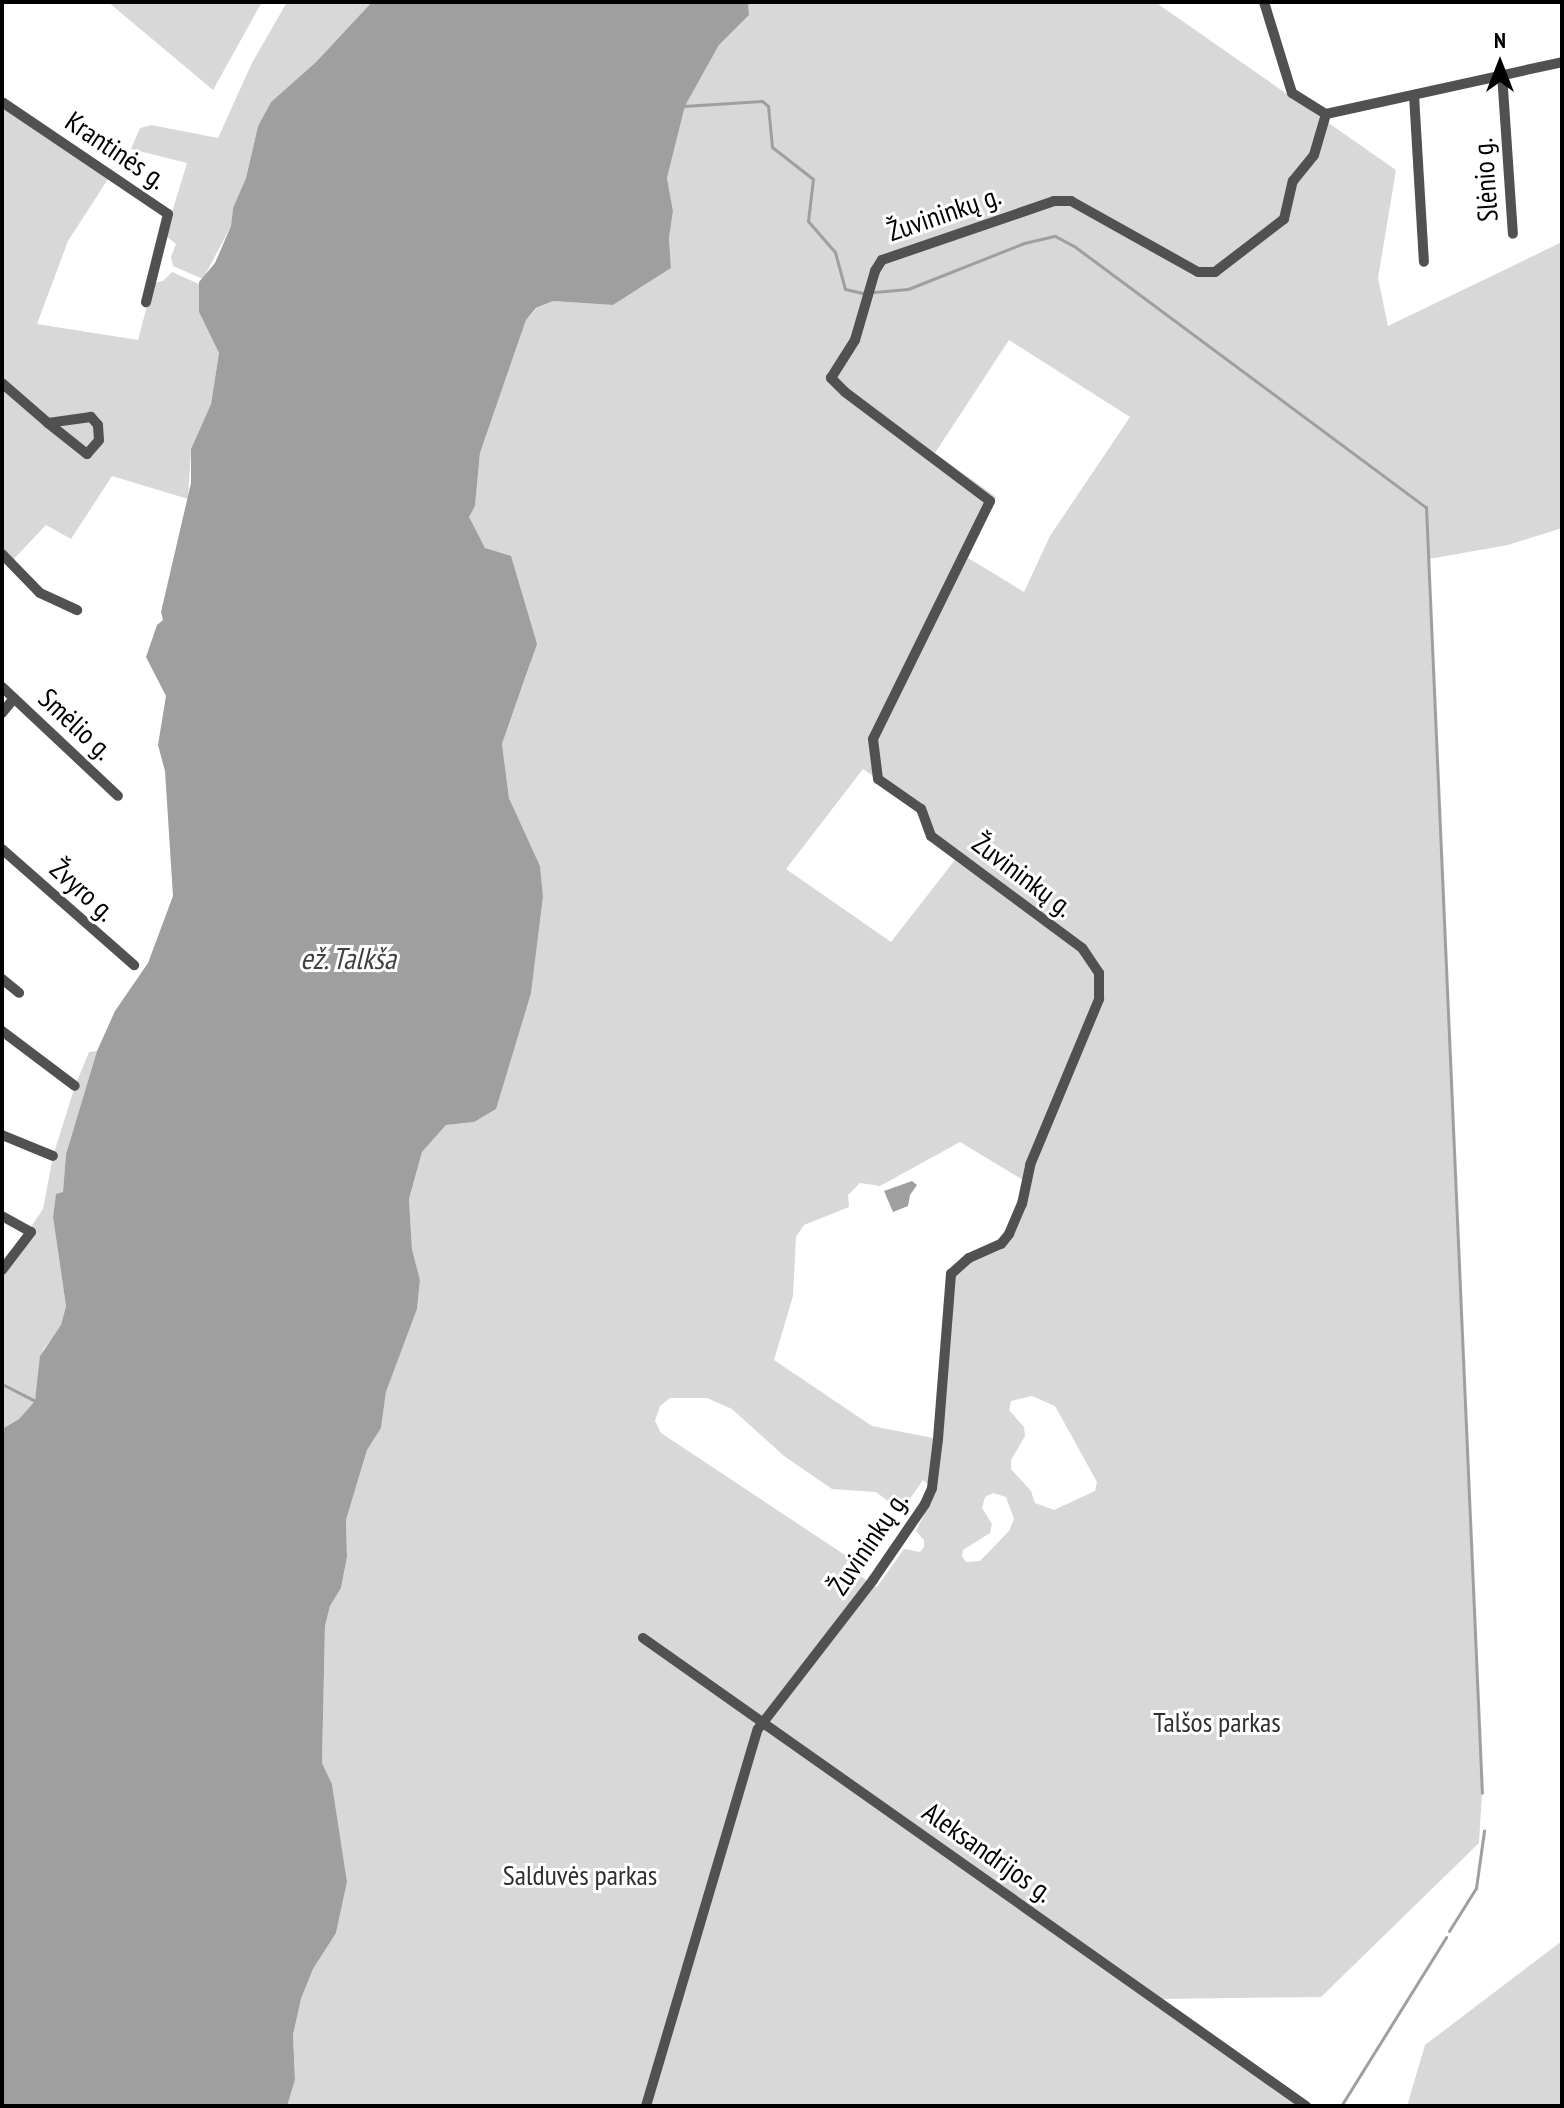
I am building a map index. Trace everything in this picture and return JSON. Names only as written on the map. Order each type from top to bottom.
[{"type":"street","points":[[1264,2],[1292,93],[1326,114],[1562,62]]},
{"type":"street","name":"Slėnio g.","points":[[1502,74],[1513,234]]},
{"type":"street","points":[[1414,95],[1424,262]]},
{"type":"street","name":"Krantinės g.","points":[[2,102],[168,214],[146,302]]},
{"type":"street","name":"Žuvininkų g.","points":[[646,2106],[762,1722],[843,1622],[925,1504],[932,1488],[938,1439],[951,1274],[969,1258],[1001,1244],[1009,1234],[1022,1204],[1030,1165],[1099,999],[1099,973],[1082,948],[931,836],[921,809],[878,779],[873,739],[990,501],[831,378],[855,340],[875,271],[882,260],[1054,201],[1071,201],[1198,272],[1215,272],[1284,219],[1293,181],[1314,155],[1326,114]]},
{"type":"street","points":[[2,383],[48,423],[87,454],[99,440],[98,425],[91,417],[48,423]]},
{"type":"street","points":[[2,554],[40,593],[77,610]]},
{"type":"street","name":"Smėlio g.","points":[[2,687],[118,796]]},
{"type":"street","points":[[2,713],[14,698]]},
{"type":"street","name":"Žvyro g.","points":[[2,849],[134,965]]},
{"type":"street","points":[[2,979],[19,993]]},
{"type":"street","points":[[3,1034],[53,1074],[75,1086]]},
{"type":"street","points":[[2,1135],[53,1156]]},
{"type":"street","points":[[2,1216],[31,1232],[2,1270]]},
{"type":"street","name":"Aleksandrijos g.","points":[[643,1638],[707,1687],[762,1722],[1306,2106]]},
{"type":"green space","points":[[108,2],[262,2],[213,90]]},
{"type":"green space","points":[[287,2],[372,2],[316,62],[271,102],[258,126],[246,178],[233,208],[231,226],[203,279],[173,266],[171,257],[176,244],[165,235],[187,163],[131,149],[140,128],[151,125],[218,138],[252,63]]},
{"type":"green space","name":"Talšos parkas","points":[[748,2],[1155,2],[1396,170],[1378,278],[1388,326],[1562,242],[1562,528],[1508,545],[1429,559],[1482,1793],[1479,1843],[1321,1997],[1156,1999],[1306,2106],[287,2106],[295,2080],[293,2035],[301,1999],[313,1969],[336,1933],[347,1882],[332,1784],[322,1763],[325,1626],[330,1606],[341,1588],[347,1557],[346,1520],[367,1450],[381,1428],[386,1392],[417,1309],[420,1280],[412,1249],[409,1199],[422,1152],[446,1125],[474,1122],[515,1039],[531,992],[543,897],[540,866],[509,798],[502,744],[531,662],[485,548],[468,517],[475,506],[480,453],[526,320],[537,308],[553,301],[613,305],[671,268],[669,238],[673,211],[667,178],[685,106],[719,45],[749,15]],"holes":[[[1009,340],[1130,417],[1050,536],[1024,592],[968,558],[996,497],[935,453]],[[863,769],[921,809],[931,836],[958,856],[891,942],[786,869]],[[960,1142],[1028,1183],[1001,1244],[951,1274],[938,1439],[872,1426],[774,1360],[793,1296],[796,1237],[804,1225],[849,1207],[848,1195],[860,1183],[880,1186]],[[1032,1396],[1055,1406],[1097,1482],[1095,1491],[1054,1510],[1035,1503],[1031,1491],[1011,1469],[1011,1460],[1025,1436],[1024,1427],[1009,1410],[1011,1401]],[[670,1398],[707,1398],[732,1409],[784,1456],[832,1489],[876,1492],[893,1505],[905,1506],[923,1480],[936,1490],[916,1531],[924,1540],[924,1547],[920,1552],[904,1549],[877,1587],[862,1577],[845,1555],[661,1433],[655,1421],[660,1406]],[[993,1493],[1006,1497],[1014,1519],[1009,1531],[980,1561],[966,1562],[962,1556],[963,1550],[990,1533],[992,1524],[982,1508],[985,1497]]]},
{"type":"green space","points":[[2,107],[108,179],[68,241],[37,324],[138,340],[153,283],[163,281],[172,272],[199,284],[199,312],[219,353],[211,404],[191,449],[188,499],[112,476],[71,539],[46,525],[11,562],[2,554]]},
{"type":"green space","points":[[97,1051],[66,1154],[63,1193],[56,1195],[53,1217],[66,1306],[61,1326],[43,1350],[35,1401],[19,1419],[2,1429],[2,1270],[43,1209],[53,1156],[75,1086],[89,1052]]},
{"type":"green space","points":[[1562,1941],[1562,2106],[1407,2106],[1425,2045]]},
{"type":"water","name":"ež. Talkša","points":[[372,2],[748,2],[749,15],[719,45],[685,106],[667,178],[673,211],[669,238],[671,268],[613,305],[553,301],[536,308],[526,320],[480,453],[475,506],[469,517],[485,548],[511,556],[537,644],[502,744],[509,798],[540,866],[543,897],[531,993],[496,1109],[474,1122],[446,1125],[422,1152],[409,1199],[412,1249],[420,1280],[417,1309],[386,1392],[381,1428],[367,1450],[346,1520],[347,1557],[341,1588],[330,1606],[325,1626],[322,1763],[332,1784],[347,1882],[336,1933],[313,1969],[301,1999],[293,2035],[295,2080],[287,2106],[2,2106],[2,1429],[19,1419],[35,1401],[40,1356],[61,1325],[66,1306],[53,1217],[56,1194],[63,1192],[66,1154],[97,1051],[115,1011],[148,963],[173,896],[165,771],[158,745],[166,696],[146,657],[157,625],[163,620],[161,612],[191,483],[191,449],[211,404],[219,353],[199,312],[199,282],[215,263],[231,226],[233,208],[246,178],[258,126],[271,102],[316,62]]},
{"type":"water","points":[[912,1181],[917,1185],[910,1195],[908,1206],[893,1212],[884,1191]]},
{"type":"waterway","points":[[683,106],[762,101],[768,106],[772,147],[813,179],[808,221],[835,252],[845,289],[863,293]]},
{"type":"waterway","points":[[874,292],[908,289],[1024,243],[1055,236],[1074,246],[1426,507],[1482,1793]]},
{"type":"waterway","points":[[2,1384],[35,1401]]},
{"type":"waterway","points":[[1449,1931],[1476,1888],[1484,1831]]},
{"type":"waterway","points":[[1341,2106],[1446,1937]]},
{"type":"park label","name":"Salduvės parkas","points":[[580,1875]]}]
